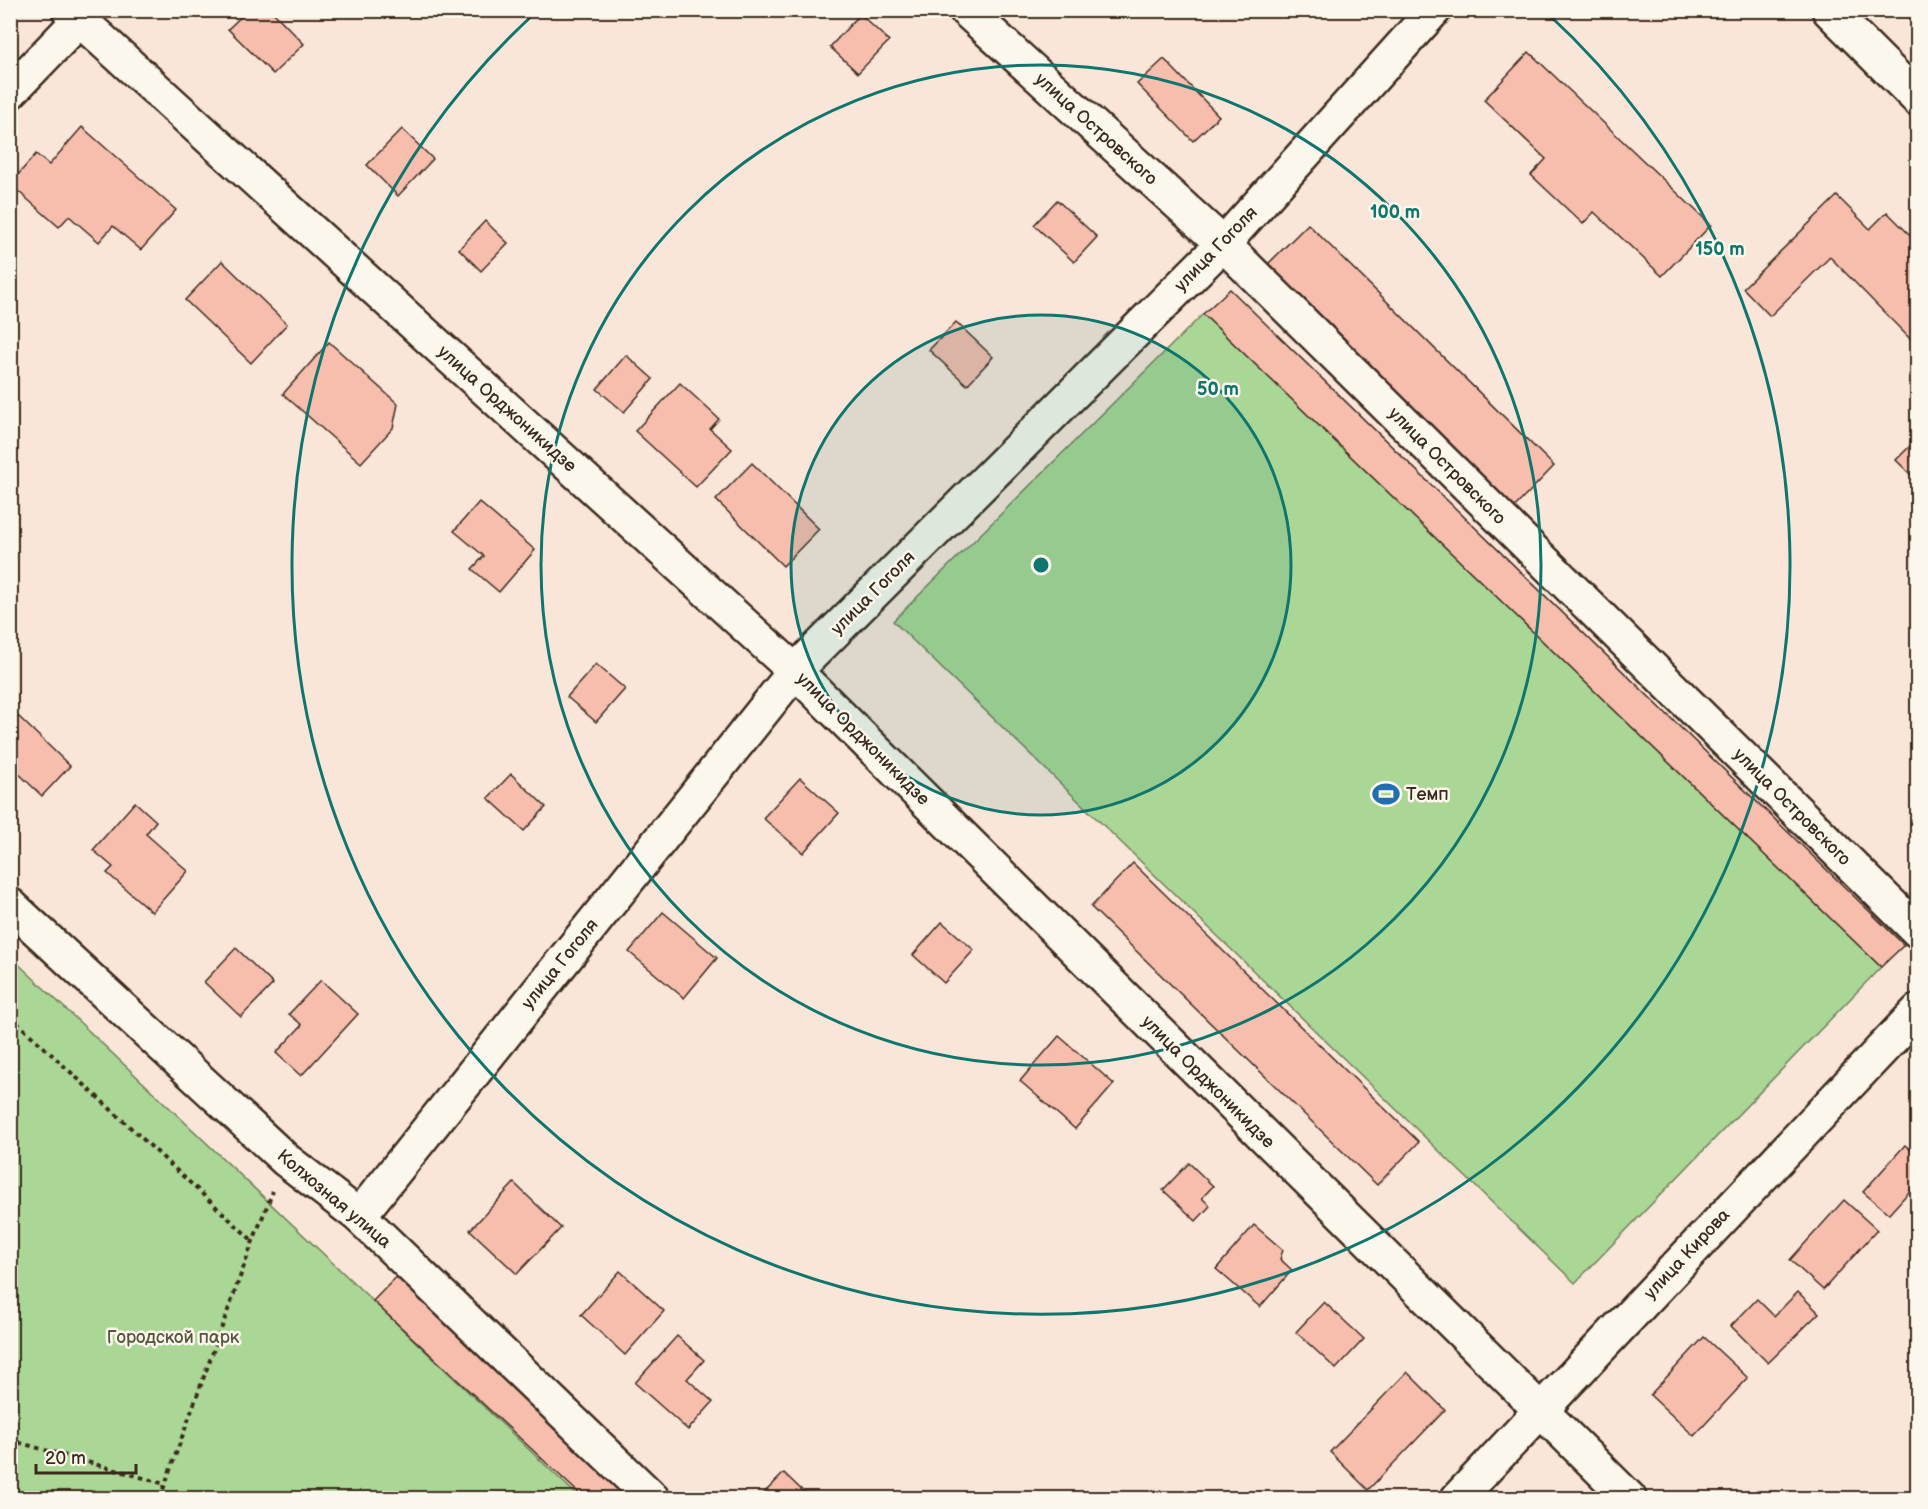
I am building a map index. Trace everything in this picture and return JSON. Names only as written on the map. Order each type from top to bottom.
[{"type":"street","name":"улица Островского","points":[[966,10],[1223,244],[1917,931]]},
{"type":"street","name":"улица Гоголя","points":[[359,1216],[795,671],[1223,244],[1434,10]]},
{"type":"street","points":[[1829,10],[1917,99]]},
{"type":"street","points":[[10,92],[79,14]]},
{"type":"street","name":"улица Орджоникидзе","points":[[79,14],[795,671],[1629,1498]]},
{"type":"street","name":"Колхозная улица","points":[[10,905],[286,1160],[359,1216],[652,1498]]},
{"type":"street","name":"улица Кирова","points":[[1458,1498],[1917,1011]]},
{"type":"path","points":[[10,1016],[253,1241]]},
{"type":"path","points":[[160,1498],[253,1241],[286,1160]]},
{"type":"path","points":[[10,1440],[165,1484]]},
{"type":"green space","name":"Темп","points":[[1203,314],[1881,967],[1575,1283],[893,621]]},
{"type":"green space","name":"Городской парк","points":[[11,957],[580,1498],[11,1498]]},
{"type":"building","points":[[248,10],[271,10],[304,44],[273,74],[228,29]]},
{"type":"building","points":[[860,14],[889,41],[858,73],[830,47]]},
{"type":"building","points":[[1529,52],[1711,225],[1662,276],[1594,212],[1583,224],[1531,175],[1546,159],[1484,100]]},
{"type":"building","points":[[1164,59],[1219,116],[1193,141],[1137,84]]},
{"type":"building","points":[[82,127],[176,210],[141,250],[113,226],[99,242],[69,216],[59,227],[10,184],[36,154],[49,165]]},
{"type":"building","points":[[402,129],[433,159],[398,196],[367,165]]},
{"type":"building","points":[[1837,196],[1870,229],[1887,212],[1918,243],[1918,347],[1830,257],[1770,316],[1743,288]]},
{"type":"building","points":[[1057,200],[1097,237],[1074,262],[1034,225]]},
{"type":"building","points":[[485,221],[508,243],[481,271],[459,249]]},
{"type":"building","points":[[1308,224],[1554,466],[1512,510],[1265,267]]},
{"type":"building","points":[[222,261],[287,324],[251,363],[185,300]]},
{"type":"building","points":[[1230,289],[1904,945],[1881,967],[1203,314]]},
{"type":"building","points":[[956,322],[993,357],[967,385],[929,350]]},
{"type":"building","points":[[329,342],[398,404],[393,428],[361,463],[283,394]]},
{"type":"building","points":[[626,355],[653,379],[624,412],[597,389]]},
{"type":"building","points":[[680,383],[719,419],[710,429],[732,449],[696,487],[635,431]]},
{"type":"building","points":[[1918,438],[1918,482],[1896,460]]},
{"type":"building","points":[[752,463],[819,529],[783,566],[716,500]]},
{"type":"building","points":[[479,502],[535,550],[499,592],[472,569],[484,556],[454,531]]},
{"type":"building","points":[[596,664],[625,689],[596,722],[567,697]]},
{"type":"building","points":[[18,716],[70,766],[42,796],[10,765],[10,724]]},
{"type":"building","points":[[511,774],[546,807],[524,831],[488,798]]},
{"type":"building","points":[[800,778],[839,813],[803,853],[763,818]]},
{"type":"building","points":[[135,802],[156,821],[146,834],[188,871],[152,912],[107,873],[113,867],[93,850]]},
{"type":"building","points":[[1133,863],[1419,1142],[1377,1185],[1091,907]]},
{"type":"building","points":[[663,912],[717,958],[684,998],[629,952]]},
{"type":"building","points":[[942,922],[974,950],[944,983],[913,955]]},
{"type":"building","points":[[236,948],[273,984],[241,1017],[204,982]]},
{"type":"building","points":[[321,980],[358,1014],[301,1076],[276,1053],[302,1025],[289,1014]]},
{"type":"building","points":[[1059,1036],[1114,1084],[1075,1129],[1020,1081]]},
{"type":"building","points":[[1905,1145],[1918,1156],[1918,1182],[1889,1214],[1863,1192]]},
{"type":"building","points":[[1189,1163],[1213,1186],[1202,1198],[1210,1206],[1196,1221],[1163,1190]]},
{"type":"building","points":[[514,1183],[561,1228],[517,1274],[470,1230]]},
{"type":"building","points":[[1844,1200],[1877,1230],[1823,1290],[1790,1260]]},
{"type":"building","points":[[1254,1225],[1283,1250],[1280,1259],[1292,1270],[1260,1307],[1216,1269]]},
{"type":"building","points":[[620,1271],[664,1311],[625,1355],[581,1315]]},
{"type":"building","points":[[399,1274],[638,1498],[584,1498],[373,1301]]},
{"type":"building","points":[[1798,1292],[1819,1313],[1768,1363],[1731,1326],[1757,1299],[1774,1316]]},
{"type":"building","points":[[1324,1302],[1364,1339],[1336,1369],[1296,1332]]},
{"type":"building","points":[[677,1336],[704,1360],[687,1379],[713,1402],[688,1430],[635,1383]]},
{"type":"building","points":[[1704,1337],[1748,1378],[1694,1436],[1650,1395]]},
{"type":"building","points":[[1407,1372],[1445,1410],[1368,1490],[1330,1452]]},
{"type":"building","points":[[784,1473],[810,1498],[759,1498]]},
{"type":"place","name":"Темп","points":[[1386,794]]}]
